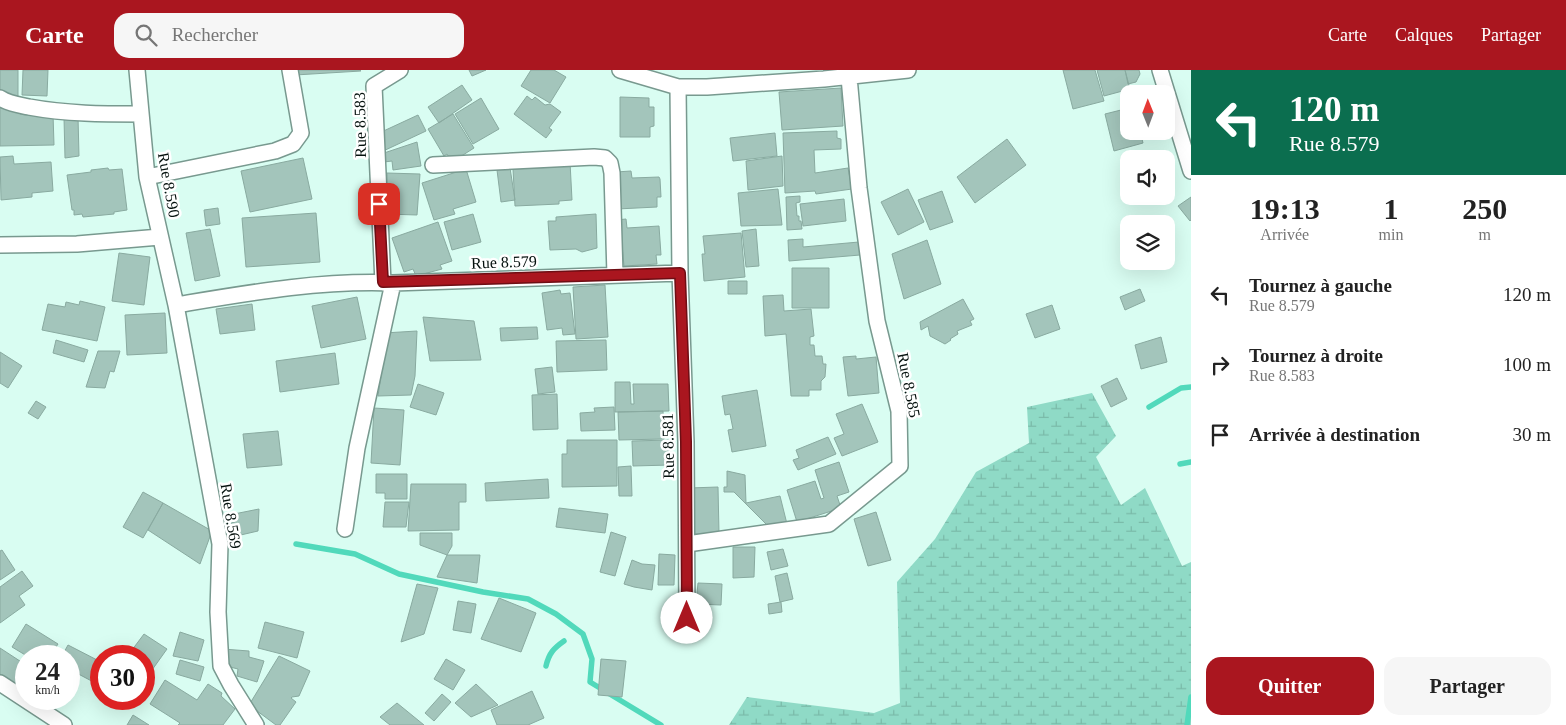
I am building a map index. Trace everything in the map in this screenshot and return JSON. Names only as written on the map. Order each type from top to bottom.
[{"type":"street","name":"Rue 8.590","points":[[137,70],[147,177],[176,305]]},
{"type":"street","points":[[147,177],[276,151],[293,144],[300,133],[290,70]]},
{"type":"street","name":"Rue 8.583","points":[[388,283],[374,86],[400,70]]},
{"type":"street","points":[[620,70],[678,87],[719,87],[849,77],[908,70]]},
{"type":"street","points":[[1160,70],[1191,171]]},
{"type":"street","name":"Rue 8.585","points":[[687,544],[829,524],[900,466],[899,411],[876,312],[860,188],[849,77]]},
{"type":"street","points":[[678,87],[680,273]]},
{"type":"street","points":[[0,98],[10,103],[54,112],[141,114]]},
{"type":"street","points":[[434,165],[605,158],[610,162],[612,173],[615,275]]},
{"type":"street","points":[[0,245],[77,244],[160,237]]},
{"type":"street","name":"Rue 8.579","points":[[176,305],[272,289],[323,284],[680,273]]},
{"type":"street","name":"Rue 8.581","points":[[680,273],[686,442],[687,618]]},
{"type":"street","points":[[345,529],[357,448],[388,283]]},
{"type":"street","name":"Rue 8.569","points":[[176,305],[220,544],[218,612],[222,666],[231,685],[256,725]]},
{"type":"street","points":[[0,684],[64,725]]},
{"type":"green space","points":[[1092,393],[1116,436],[1096,457],[1121,505],[1145,488],[1182,566],[1191,562],[1191,725],[729,725],[747,697],[874,713],[900,703],[897,582],[935,539],[976,472],[1029,443],[1027,407]]},
{"type":"building","points":[[0,70],[18,70],[18,96],[0,94]]},
{"type":"building","points":[[23,70],[48,70],[47,96],[22,95]]},
{"type":"building","points":[[295,70],[360,70],[361,71],[295,75]]},
{"type":"building","points":[[469,70],[486,70],[472,76]]},
{"type":"building","points":[[531,70],[554,70],[566,77],[550,103],[521,86]]},
{"type":"building","points":[[1063,70],[1095,70],[1104,101],[1073,109]]},
{"type":"building","points":[[1097,70],[1125,70],[1129,85],[1120,85],[1120,92],[1104,96]]},
{"type":"building","points":[[1125,70],[1139,70],[1140,74],[1136,82],[1128,84]]},
{"type":"building","points":[[462,85],[472,100],[439,123],[428,107]]},
{"type":"building","points":[[841,88],[843,126],[782,130],[779,92]]},
{"type":"building","points":[[527,96],[532,100],[535,97],[545,105],[550,104],[561,112],[549,128],[552,130],[546,138],[514,114]]},
{"type":"building","points":[[620,97],[649,98],[649,107],[654,107],[654,126],[650,127],[650,137],[620,137]]},
{"type":"building","points":[[481,98],[499,129],[473,144],[455,114]]},
{"type":"building","points":[[0,106],[19,110],[20,114],[53,114],[54,145],[0,146]]},
{"type":"building","points":[[1120,110],[1120,140],[1142,140],[1143,143],[1114,151],[1105,114]]},
{"type":"building","points":[[453,114],[474,148],[452,162],[447,154],[444,156],[428,129]]},
{"type":"building","points":[[418,115],[426,131],[379,153],[377,134]]},
{"type":"building","points":[[78,117],[79,156],[65,158],[64,118]]},
{"type":"building","points":[[837,131],[837,138],[841,139],[841,149],[814,150],[815,173],[848,168],[852,189],[816,194],[815,191],[785,193],[783,133]]},
{"type":"building","points":[[775,133],[777,156],[733,161],[730,138]]},
{"type":"building","points":[[1007,139],[1026,165],[975,203],[957,177]]},
{"type":"building","points":[[417,142],[421,166],[393,170],[392,161],[384,162],[381,154]]},
{"type":"building","points":[[13,156],[14,164],[51,162],[53,191],[32,193],[32,197],[1,200],[0,157]]},
{"type":"building","points":[[782,156],[783,186],[748,190],[746,161]]},
{"type":"building","points":[[303,158],[312,199],[250,212],[241,171]]},
{"type":"building","points":[[570,162],[572,200],[559,201],[559,204],[515,206],[513,169],[556,167],[556,163]]},
{"type":"building","points":[[108,168],[109,170],[122,169],[127,210],[114,212],[114,214],[83,217],[82,214],[74,215],[67,175]]},
{"type":"building","points":[[510,168],[515,200],[501,202],[497,170]]},
{"type":"building","points":[[466,169],[476,202],[453,209],[455,214],[434,220],[422,183]]},
{"type":"building","points":[[631,171],[632,178],[659,177],[661,197],[657,197],[657,207],[617,209],[616,172]]},
{"type":"building","points":[[387,173],[420,174],[417,215],[386,214]]},
{"type":"building","points":[[778,189],[782,225],[741,226],[738,193]]},
{"type":"building","points":[[908,189],[924,222],[898,235],[881,202]]},
{"type":"building","points":[[942,191],[953,222],[930,230],[918,200]]},
{"type":"building","points":[[800,196],[800,202],[796,203],[797,216],[799,216],[799,221],[801,221],[802,229],[787,230],[786,197]]},
{"type":"building","points":[[1191,197],[1191,220],[1190,221],[1178,206]]},
{"type":"building","points":[[844,199],[846,221],[803,226],[800,204]]},
{"type":"building","points":[[218,208],[220,224],[206,226],[204,210]]},
{"type":"building","points":[[316,213],[320,262],[246,267],[242,218]]},
{"type":"building","points":[[473,214],[481,242],[452,250],[444,222]]},
{"type":"building","points":[[596,214],[597,248],[582,252],[576,249],[550,250],[548,221],[556,221],[556,217]]},
{"type":"building","points":[[626,219],[627,228],[659,226],[661,255],[656,255],[657,264],[624,266],[622,244],[618,244],[616,220]]},
{"type":"building","points":[[438,222],[452,261],[440,265],[442,269],[416,276],[413,269],[404,272],[392,238]]},
{"type":"building","points":[[210,229],[220,276],[195,281],[186,233]]},
{"type":"building","points":[[756,229],[759,266],[746,267],[742,231]]},
{"type":"building","points":[[741,233],[745,277],[704,281],[702,254],[705,254],[703,236]]},
{"type":"building","points":[[803,239],[803,247],[859,242],[860,255],[789,261],[788,240]]},
{"type":"building","points":[[927,240],[941,284],[904,299],[892,254]]},
{"type":"building","points":[[119,253],[150,257],[144,305],[112,301]]},
{"type":"building","points":[[792,268],[829,268],[829,308],[792,308]]},
{"type":"building","points":[[728,281],[747,281],[747,294],[728,294]]},
{"type":"building","points":[[605,285],[608,337],[576,339],[573,287]]},
{"type":"building","points":[[1140,289],[1145,301],[1125,310],[1120,297]]},
{"type":"building","points":[[560,290],[561,294],[570,293],[575,334],[563,335],[562,328],[547,330],[542,293]]},
{"type":"building","points":[[783,295],[784,311],[811,309],[814,336],[810,337],[810,345],[814,345],[815,356],[822,356],[823,364],[826,364],[825,377],[821,381],[821,390],[809,390],[809,396],[791,396],[786,334],[765,336],[763,296]]},
{"type":"building","points":[[357,297],[366,339],[321,348],[312,306]]},
{"type":"building","points":[[963,299],[974,319],[970,321],[972,325],[957,331],[958,334],[945,344],[930,336],[928,326],[921,330],[920,322]]},
{"type":"building","points":[[80,301],[105,307],[97,341],[42,330],[48,304],[65,307],[66,302],[79,305]]},
{"type":"building","points":[[252,304],[255,330],[220,334],[216,309]]},
{"type":"building","points":[[1052,305],[1060,329],[1035,338],[1026,314]]},
{"type":"building","points":[[165,313],[167,353],[127,355],[125,315]]},
{"type":"building","points":[[423,317],[474,321],[481,360],[430,361]]},
{"type":"building","points":[[537,327],[538,339],[501,341],[500,328]]},
{"type":"building","points":[[417,331],[415,376],[411,395],[378,396],[382,369],[380,353],[384,333]]},
{"type":"building","points":[[1161,337],[1167,362],[1141,369],[1135,345]]},
{"type":"building","points":[[56,340],[88,350],[84,362],[53,353]]},
{"type":"building","points":[[606,340],[607,370],[557,372],[556,341]]},
{"type":"building","points":[[98,351],[120,351],[114,372],[110,371],[105,388],[86,387]]},
{"type":"building","points":[[0,352],[22,366],[8,388],[0,383]]},
{"type":"building","points":[[335,353],[339,384],[280,392],[276,361]]},
{"type":"building","points":[[856,356],[856,359],[876,357],[879,393],[848,396],[843,357]]},
{"type":"building","points":[[552,367],[555,392],[538,394],[535,369]]},
{"type":"building","points":[[1117,378],[1127,399],[1111,407],[1101,386]]},
{"type":"building","points":[[615,382],[630,382],[631,404],[634,404],[633,384],[668,384],[669,411],[615,412]]},
{"type":"building","points":[[418,384],[444,393],[436,415],[410,407]]},
{"type":"building","points":[[757,390],[766,446],[732,452],[728,430],[733,429],[730,414],[725,415],[722,396]]},
{"type":"building","points":[[557,394],[558,429],[533,430],[532,395]]},
{"type":"building","points":[[36,401],[46,407],[38,419],[28,413]]},
{"type":"building","points":[[862,404],[878,442],[842,456],[834,438],[844,434],[836,414]]},
{"type":"building","points":[[614,407],[615,430],[581,431],[580,413],[595,412],[594,408]]},
{"type":"building","points":[[374,408],[404,410],[400,465],[371,463]]},
{"type":"building","points":[[663,411],[664,439],[619,440],[618,412]]},
{"type":"building","points":[[278,431],[282,465],[247,468],[243,434]]},
{"type":"building","points":[[828,437],[836,454],[798,470],[793,460],[799,458],[796,450]]},
{"type":"building","points":[[567,440],[617,440],[617,486],[562,487],[562,454],[567,454]]},
{"type":"building","points":[[670,440],[670,465],[633,466],[632,441]]},
{"type":"building","points":[[839,462],[849,492],[837,496],[841,508],[797,522],[787,490],[815,481],[821,499],[824,498],[815,470]]},
{"type":"building","points":[[631,466],[632,496],[619,496],[618,467]]},
{"type":"building","points":[[727,471],[745,475],[746,503],[780,496],[787,524],[770,528],[734,492],[724,492],[724,487],[727,487]]},
{"type":"building","points":[[376,474],[407,474],[407,499],[385,499],[385,493],[376,493]]},
{"type":"building","points":[[548,479],[549,498],[486,501],[485,483]]},
{"type":"building","points":[[411,484],[466,484],[466,502],[459,502],[459,530],[408,531]]},
{"type":"building","points":[[718,487],[719,533],[690,534],[689,488]]},
{"type":"building","points":[[143,492],[163,503],[143,538],[123,527]]},
{"type":"building","points":[[385,502],[409,502],[406,527],[383,527]]},
{"type":"building","points":[[163,503],[212,531],[200,564],[148,530]]},
{"type":"building","points":[[559,508],[608,514],[605,533],[556,527]]},
{"type":"building","points":[[259,509],[258,531],[232,537],[231,523],[235,522],[234,514]]},
{"type":"building","points":[[876,512],[891,560],[868,566],[854,519]]},
{"type":"building","points":[[611,532],[626,537],[615,576],[600,572]]},
{"type":"building","points":[[420,533],[452,533],[452,546],[447,555],[420,545]]},
{"type":"building","points":[[733,547],[755,547],[754,577],[733,578]]},
{"type":"building","points":[[783,549],[788,566],[771,570],[767,552]]},
{"type":"building","points":[[2,550],[15,570],[0,580],[0,551]]},
{"type":"building","points":[[659,554],[675,555],[674,585],[658,585]]},
{"type":"building","points":[[447,555],[480,555],[477,583],[437,577]]},
{"type":"building","points":[[632,560],[642,564],[655,565],[652,590],[624,584]]},
{"type":"building","points":[[22,571],[33,586],[19,596],[25,605],[0,623],[0,587]]},
{"type":"building","points":[[787,573],[793,599],[780,602],[775,576]]},
{"type":"building","points":[[698,583],[722,584],[721,605],[696,604]]},
{"type":"building","points":[[417,584],[438,588],[424,634],[401,642]]},
{"type":"building","points":[[499,598],[536,613],[521,652],[481,639]]},
{"type":"building","points":[[458,601],[476,604],[471,633],[453,630]]},
{"type":"building","points":[[781,602],[782,612],[769,614],[768,604]]},
{"type":"building","points":[[265,622],[304,632],[297,658],[258,648]]},
{"type":"building","points":[[26,624],[58,644],[15,645],[15,649],[12,647]]},
{"type":"building","points":[[180,632],[204,640],[198,661],[173,656]]},
{"type":"building","points":[[144,634],[167,649],[155,666],[155,645],[136,645]]},
{"type":"building","points":[[0,648],[15,658],[15,684],[0,674]]},
{"type":"building","points":[[223,649],[249,651],[249,657],[264,661],[257,682],[237,676],[238,669],[230,667]]},
{"type":"building","points":[[80,651],[90,656],[90,680],[80,675]]},
{"type":"building","points":[[279,656],[310,671],[299,696],[291,698],[296,702],[280,725],[276,725],[249,705]]},
{"type":"building","points":[[446,659],[465,670],[453,690],[434,679]]},
{"type":"building","points":[[601,659],[626,661],[622,697],[598,695]]},
{"type":"building","points":[[180,660],[204,667],[200,681],[176,674]]},
{"type":"building","points":[[165,680],[197,700],[208,684],[222,693],[221,696],[235,709],[223,725],[178,725],[180,723],[155,707],[155,696]]},
{"type":"building","points":[[476,684],[498,705],[471,717],[455,703]]},
{"type":"building","points":[[532,691],[544,718],[528,725],[497,725],[491,710]]},
{"type":"building","points":[[442,694],[451,702],[434,721],[425,713]]},
{"type":"building","points":[[397,703],[424,725],[390,725],[380,717]]},
{"type":"building","points":[[133,715],[149,725],[127,725]]},
{"type":"waterway","points":[[1149,407],[1181,388],[1191,387]]},
{"type":"waterway","points":[[1180,464],[1191,462]]},
{"type":"waterway","points":[[296,544],[355,554],[399,574],[483,592],[528,599],[556,614],[583,634],[592,659],[590,682],[661,725]]},
{"type":"waterway","points":[[546,666],[552,651],[564,641]]},
{"type":"waterway","points":[[1187,725],[1191,697]]},
{"type":"route","points":[[379,204],[383,282],[680,273],[686,442],[687,618]]}]
